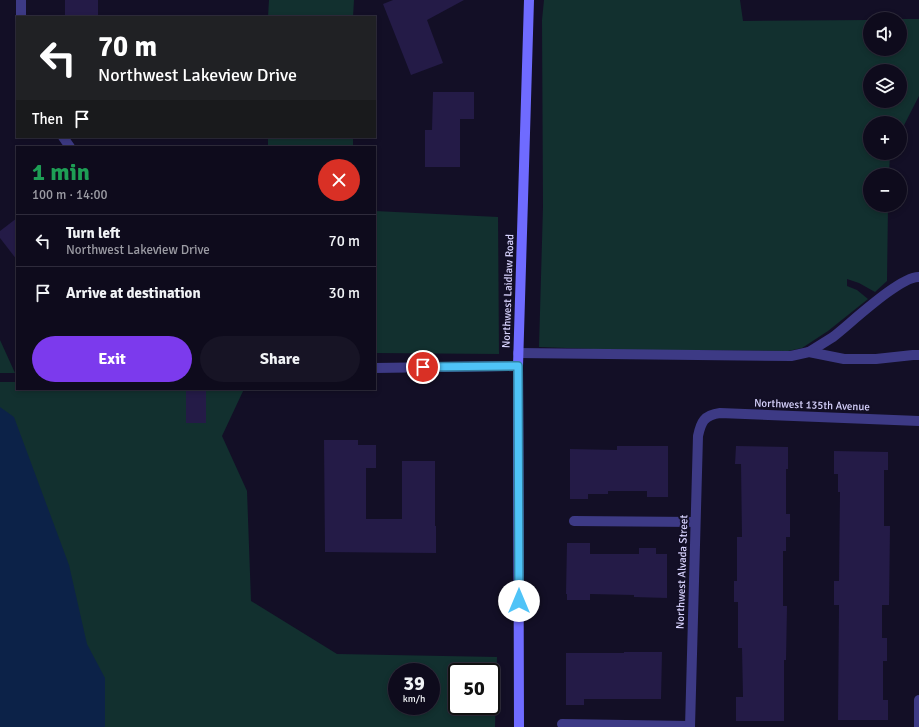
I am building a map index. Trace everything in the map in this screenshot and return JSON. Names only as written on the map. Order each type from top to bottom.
[{"type":"main road","name":"Northwest Laidlaw Road","points":[[519,727],[518,353],[529,0]]},
{"type":"street","points":[[21,0],[21,16]]},
{"type":"street","points":[[518,353],[791,356],[809,352],[832,338],[897,285],[915,276],[919,276]]},
{"type":"street","points":[[809,352],[844,359],[876,359],[913,354],[919,355]]},
{"type":"street","points":[[376,368],[518,366]]},
{"type":"street","name":"Northwest 135th Avenue","points":[[705,418],[712,414],[720,413],[919,421]]},
{"type":"street","name":"Northwest Alvada Street","points":[[690,726],[698,436],[700,426],[705,418]]},
{"type":"street","points":[[574,521],[695,522]]},
{"type":"street","points":[[919,700],[919,727]]},
{"type":"street","points":[[562,724],[690,726]]},
{"type":"green space","points":[[269,0],[354,0],[353,16],[268,16]]},
{"type":"green space","points":[[544,0],[740,0],[743,21],[863,20],[863,56],[907,56],[907,19],[919,19],[919,96],[907,119],[907,116],[863,116],[863,160],[890,160],[889,168],[863,168],[863,212],[888,212],[887,281],[875,292],[859,283],[847,279],[847,286],[857,290],[868,299],[828,331],[802,348],[788,351],[620,350],[539,347],[543,207],[542,20]]},
{"type":"green space","points":[[268,138],[353,138],[353,146],[268,146]]},
{"type":"green space","points":[[376,211],[498,217],[499,354],[376,353]]},
{"type":"green space","points":[[0,340],[15,373],[0,373]]},
{"type":"green space","points":[[0,382],[16,382],[16,390],[244,390],[222,436],[247,491],[251,601],[337,654],[497,657],[497,663],[448,663],[448,715],[495,715],[495,727],[0,727]]},
{"type":"water","points":[[0,407],[14,417],[69,565],[87,644],[105,678],[105,727],[0,727]]},
{"type":"building","points":[[65,0],[98,0],[98,16],[65,16]]},
{"type":"building","points":[[393,0],[464,0],[427,20],[443,63],[411,75],[383,4]]},
{"type":"building","points":[[433,92],[474,92],[474,119],[460,119],[460,167],[425,167],[425,130],[432,130]]},
{"type":"building","points":[[16,219],[16,259],[0,238],[0,231]]},
{"type":"building","points":[[186,390],[206,390],[206,423],[186,423]]},
{"type":"building","points":[[324,440],[358,440],[358,445],[376,445],[376,468],[366,468],[366,519],[402,519],[402,461],[435,461],[436,553],[325,552]]},
{"type":"building","points":[[617,446],[668,446],[668,497],[647,497],[647,491],[608,491],[608,494],[588,494],[588,499],[570,499],[570,449],[617,450]]},
{"type":"building","points":[[736,446],[788,447],[788,469],[786,469],[786,514],[790,514],[790,537],[786,537],[786,551],[783,551],[783,606],[787,606],[786,660],[784,660],[784,721],[736,721],[736,697],[743,697],[742,648],[738,648],[738,602],[734,602],[734,581],[737,581],[737,537],[742,537],[741,464],[735,464]]},
{"type":"building","points":[[834,451],[888,452],[888,470],[884,470],[884,526],[890,526],[889,605],[882,605],[882,638],[887,638],[887,661],[883,661],[883,700],[888,700],[888,720],[838,720],[839,605],[834,605],[834,581],[839,581],[840,492],[838,492],[838,474],[834,474]]},
{"type":"building","points":[[567,543],[590,543],[590,554],[639,554],[639,548],[656,548],[656,554],[667,554],[667,598],[634,597],[634,595],[590,594],[590,600],[567,600]]},
{"type":"building","points":[[662,652],[661,699],[584,699],[584,705],[566,705],[566,653]]},
{"type":"route","points":[[423,367],[518,366],[519,601]]}]
